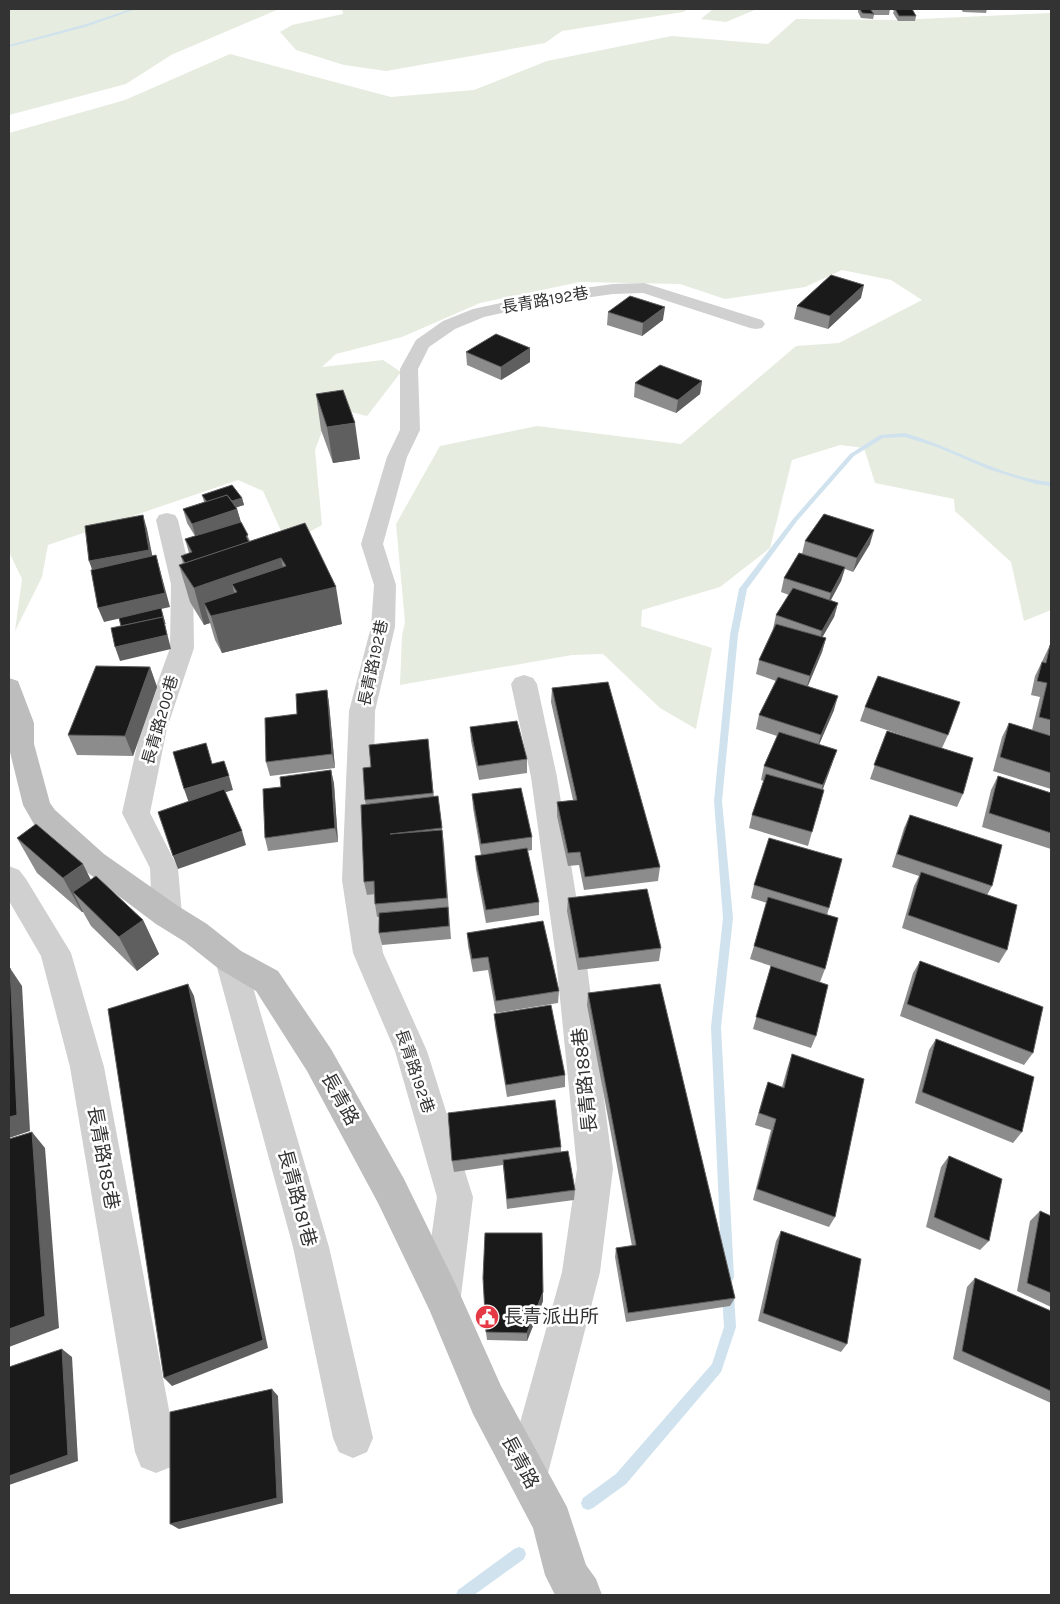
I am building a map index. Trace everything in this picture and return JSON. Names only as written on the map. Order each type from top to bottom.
[{"type":"street","name":"長青路192巷","points":[[442,1296],[456,1197],[411,1051],[368,953],[357,880],[362,711],[383,627],[385,585],[372,544],[397,457],[410,430],[410,369],[422,344],[449,325],[479,313],[542,298],[644,288],[756,324]]},
{"type":"street","name":"長青路200巷","points":[[167,520],[182,584],[182,648],[154,728],[136,813],[164,868],[167,915]]},
{"type":"street","name":"長青路188巷","points":[[524,684],[544,777],[568,939],[595,1169],[582,1272],[527,1473]]},
{"type":"street","name":"長青路","points":[[9,687],[15,730],[21,744],[37,805],[45,818],[94,862],[167,915],[196,933],[230,960],[267,981],[319,1060],[391,1191],[442,1296],[486,1400],[552,1522],[567,1575],[580,1595]]},
{"type":"street","name":"長青路185巷","points":[[9,878],[56,953],[86,1066],[156,1452]]},
{"type":"street","name":"長青路181巷","points":[[230,960],[311,1247],[353,1438]]},
{"type":"shaded area","points":[[9,9],[279,9],[171,55],[126,84],[9,115]]},
{"type":"shaded area","points":[[342,9],[688,9],[683,12],[562,31],[545,43],[386,71],[344,65],[296,50],[280,32],[292,25],[343,14]]},
{"type":"shaded area","points":[[713,9],[757,9],[726,22],[701,19]]},
{"type":"shaded area","points":[[1051,13],[1051,610],[1024,621],[1011,562],[955,511],[954,499],[875,483],[864,448],[840,445],[792,460],[770,548],[720,587],[642,610],[641,626],[712,648],[696,729],[660,708],[603,654],[572,655],[400,685],[402,636],[405,622],[396,524],[440,446],[537,426],[681,444],[796,346],[839,343],[922,300],[891,280],[842,270],[805,287],[725,299],[680,284],[580,282],[480,303],[402,337],[336,354],[322,367],[383,360],[401,372],[367,416],[331,407],[315,450],[322,525],[287,544],[263,491],[238,480],[48,545],[42,577],[15,631],[22,579],[9,552],[9,133],[125,100],[230,54],[391,97],[474,90],[547,61],[672,36],[768,44],[796,19],[898,20]]},
{"type":"building","points":[[860,9],[870,9],[874,14],[862,13]]},
{"type":"building","points":[[895,9],[912,9],[916,16],[899,16]]},
{"type":"building","points":[[831,275],[864,285],[830,316],[797,306]]},
{"type":"building","points":[[630,296],[665,307],[643,323],[608,312]]},
{"type":"building","points":[[496,334],[530,348],[501,367],[466,352]]},
{"type":"building","points":[[660,365],[702,381],[678,400],[635,383]]},
{"type":"building","points":[[343,390],[355,423],[327,427],[316,394]]},
{"type":"building","points":[[232,485],[242,498],[232,501],[227,495],[207,502],[202,495]]},
{"type":"building","points":[[227,495],[237,509],[192,524],[183,509]]},
{"type":"building","points":[[824,514],[874,530],[857,558],[805,541]]},
{"type":"building","points":[[143,515],[149,550],[89,561],[85,526]]},
{"type":"building","points":[[241,522],[248,535],[246,536],[249,542],[185,563],[181,556],[192,552],[185,539]]},
{"type":"building","points":[[305,523],[336,587],[211,616],[204,603],[237,592],[232,584],[286,566],[281,558],[194,588],[179,565]]},
{"type":"building","points":[[799,553],[845,567],[831,593],[784,578]]},
{"type":"building","points":[[156,555],[165,593],[98,608],[91,570]]},
{"type":"building","points":[[793,588],[838,603],[822,631],[776,615]]},
{"type":"building","points":[[161,608],[165,624],[163,617],[121,626],[119,618]]},
{"type":"building","points":[[163,617],[167,635],[115,647],[111,628]]},
{"type":"building","points":[[776,624],[826,638],[810,676],[759,660]]},
{"type":"building","points":[[1050,645],[1051,720],[1039,717],[1047,683],[1037,681],[1042,662],[1046,663]]},
{"type":"building","points":[[96,666],[150,667],[125,736],[68,735]]},
{"type":"building","points":[[878,676],[960,702],[948,735],[865,707]]},
{"type":"building","points":[[778,677],[838,696],[821,735],[759,715]]},
{"type":"building","points":[[608,682],[660,867],[585,877],[580,852],[568,853],[557,802],[577,800],[552,688]]},
{"type":"building","points":[[327,690],[332,754],[266,762],[265,718],[297,714],[296,694]]},
{"type":"building","points":[[517,721],[527,759],[478,766],[470,727]]},
{"type":"building","points":[[1009,723],[1051,736],[1051,773],[1000,757]]},
{"type":"building","points":[[887,731],[973,758],[963,794],[874,765]]},
{"type":"building","points":[[779,732],[837,750],[823,785],[764,766]]},
{"type":"building","points":[[428,739],[433,793],[365,800],[363,768],[371,767],[369,745]]},
{"type":"building","points":[[206,743],[212,764],[224,761],[229,776],[184,789],[173,752]]},
{"type":"building","points":[[331,770],[335,828],[265,838],[263,789],[281,787],[280,777]]},
{"type":"building","points":[[766,774],[824,790],[812,832],[752,815]]},
{"type":"building","points":[[998,776],[1051,793],[1051,833],[989,813]]},
{"type":"building","points":[[521,788],[532,837],[481,844],[472,794]]},
{"type":"building","points":[[224,789],[242,831],[173,856],[158,812]]},
{"type":"building","points":[[438,796],[442,828],[390,834],[442,830],[447,898],[375,904],[374,881],[364,882],[361,805]]},
{"type":"building","points":[[910,815],[1002,845],[992,886],[897,854]]},
{"type":"building","points":[[36,824],[83,864],[63,878],[17,838]]},
{"type":"building","points":[[769,838],[842,859],[829,908],[754,885]]},
{"type":"building","points":[[527,848],[539,902],[486,910],[475,856]]},
{"type":"building","points":[[921,872],[1017,905],[1007,950],[908,915]]},
{"type":"building","points":[[96,876],[143,920],[119,937],[73,892]]},
{"type":"building","points":[[647,889],[661,948],[579,958],[568,898]]},
{"type":"building","points":[[768,897],[838,918],[825,969],[754,946]]},
{"type":"building","points":[[448,907],[449,926],[379,933],[379,913]]},
{"type":"building","points":[[543,921],[559,991],[496,1001],[488,957],[472,959],[467,933]]},
{"type":"building","points":[[920,961],[1043,1007],[1033,1053],[907,1004]]},
{"type":"building","points":[[771,966],[828,985],[816,1036],[756,1017]]},
{"type":"building","points":[[9,968],[17,1115],[9,1117]]},
{"type":"building","points":[[188,984],[263,1340],[164,1378],[108,1009]]},
{"type":"building","points":[[660,984],[735,1298],[628,1313],[616,1248],[636,1245],[588,993]]},
{"type":"building","points":[[551,1005],[565,1075],[506,1085],[494,1014]]},
{"type":"building","points":[[936,1039],[1034,1077],[1022,1132],[922,1092]]},
{"type":"building","points":[[792,1054],[864,1079],[835,1217],[757,1189],[776,1119],[759,1113],[768,1082],[784,1088]]},
{"type":"building","points":[[555,1100],[561,1147],[452,1161],[448,1113]]},
{"type":"building","points":[[32,1132],[45,1316],[9,1329],[9,1139]]},
{"type":"building","points":[[568,1151],[575,1190],[507,1199],[503,1160]]},
{"type":"building","points":[[949,1156],[1002,1179],[989,1241],[934,1217]]},
{"type":"building","points":[[1040,1211],[1051,1216],[1051,1293],[1027,1283]]},
{"type":"building","points":[[781,1231],[861,1259],[847,1344],[763,1313]]},
{"type":"building","points":[[485,1233],[542,1233],[543,1292],[527,1333],[486,1332],[483,1278]]},
{"type":"building","points":[[975,1278],[1051,1311],[1051,1391],[962,1351]]},
{"type":"building","points":[[62,1349],[68,1455],[9,1476],[9,1367]]},
{"type":"building","points":[[272,1389],[277,1498],[170,1524],[170,1412]]},
{"type":"waterway","points":[[9,46],[84,26],[134,9]]},
{"type":"waterway","points":[[728,1277],[716,1027],[728,918],[718,801],[734,635],[743,589],[795,520],[852,455],[882,436],[905,435],[939,446],[990,468],[1038,483],[1051,484]]},
{"type":"waterway","points":[[588,1503],[621,1479],[717,1368],[730,1327],[728,1295]]},
{"type":"waterway","points":[[463,1595],[519,1554]]},
{"type":"place","name":"長青派出所","points":[[487,1317]]}]
